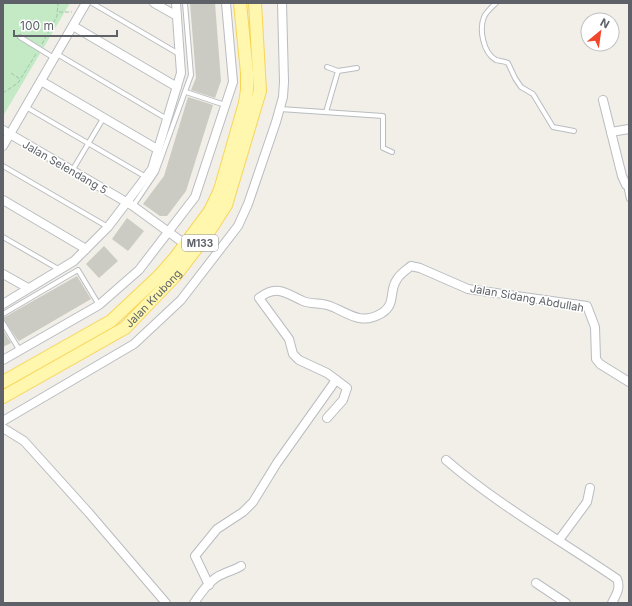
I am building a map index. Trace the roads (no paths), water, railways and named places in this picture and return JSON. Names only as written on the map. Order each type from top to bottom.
[{"type":"main road","name":"Jalan Krubong","points":[[3,382],[111,321],[160,275],[185,244],[214,203],[220,190],[245,103],[247,73],[242,33],[241,3]]},
{"type":"main road","points":[[249,3],[257,33]]},
{"type":"main road","name":"Jalan Krubong","points":[[3,397],[125,328],[174,276],[220,216],[226,205],[260,91],[255,3]]},
{"type":"street","points":[[3,146],[6,132],[25,107],[86,3]]},
{"type":"street","points":[[154,3],[177,16]]},
{"type":"street","points":[[3,304],[74,261],[130,205],[152,169],[181,73],[176,3]]},
{"type":"street","points":[[3,360],[99,305],[139,270],[195,197],[232,82],[226,3]]},
{"type":"street","points":[[3,421],[134,344],[181,300],[244,216],[280,109],[284,82],[282,3]]},
{"type":"street","points":[[72,26],[177,87]]},
{"type":"street","points":[[41,81],[157,149]]},
{"type":"street","points":[[603,100],[611,132],[628,185]]},
{"type":"street","points":[[611,132],[629,129]]},
{"type":"street","name":"Jalan Selendang 5","points":[[6,132],[130,205],[185,244]]},
{"type":"street","points":[[3,200],[86,249]]},
{"type":"street","name":"Jalan Sidang Abdullah","points":[[327,418],[343,400],[347,388],[327,373],[299,360],[293,354],[290,339],[259,298],[267,292],[277,290],[305,302],[329,305],[350,316],[360,319],[381,313],[386,309],[393,297],[393,288],[396,281],[411,266],[420,268],[468,289],[587,306],[595,327],[596,359],[600,364],[629,382]]},
{"type":"street","points":[[3,274],[28,288]]},
{"type":"street","points":[[209,585],[196,556],[217,529],[243,512],[253,502],[277,463],[336,380]]},
{"type":"street","points":[[3,428],[24,441],[166,603]]},
{"type":"street","points":[[446,460],[476,484],[617,579],[619,584],[618,590],[612,603]]},
{"type":"street","points":[[559,540],[587,502],[590,488]]},
{"type":"street","points":[[194,603],[209,585],[222,574],[232,572],[241,566]]},
{"type":"street","points":[[536,583],[566,603]]},
{"type":"lane","points":[[92,3],[179,54]]},
{"type":"lane","points":[[130,205],[156,172],[191,75],[185,3]]},
{"type":"lane","points":[[496,3],[485,15],[482,23],[483,36],[487,50],[497,60],[508,62],[515,78],[521,86],[533,94],[553,127],[574,131]]},
{"type":"lane","points":[[20,37],[167,119]]},
{"type":"lane","points":[[327,67],[338,71],[357,68]]},
{"type":"lane","points":[[326,112],[338,71]]},
{"type":"lane","points":[[186,92],[225,105]]},
{"type":"lane","points":[[25,107],[146,177]]},
{"type":"lane","points":[[280,109],[383,116],[383,148],[392,152]]},
{"type":"lane","points":[[72,171],[104,117]]},
{"type":"lane","points":[[3,166],[108,227]]},
{"type":"lane","points":[[628,185],[629,199]]},
{"type":"lane","points":[[3,237],[60,270]]},
{"type":"lane","points":[[3,314],[78,270],[99,305]]},
{"type":"lane","points":[[3,322],[20,351]]}]
